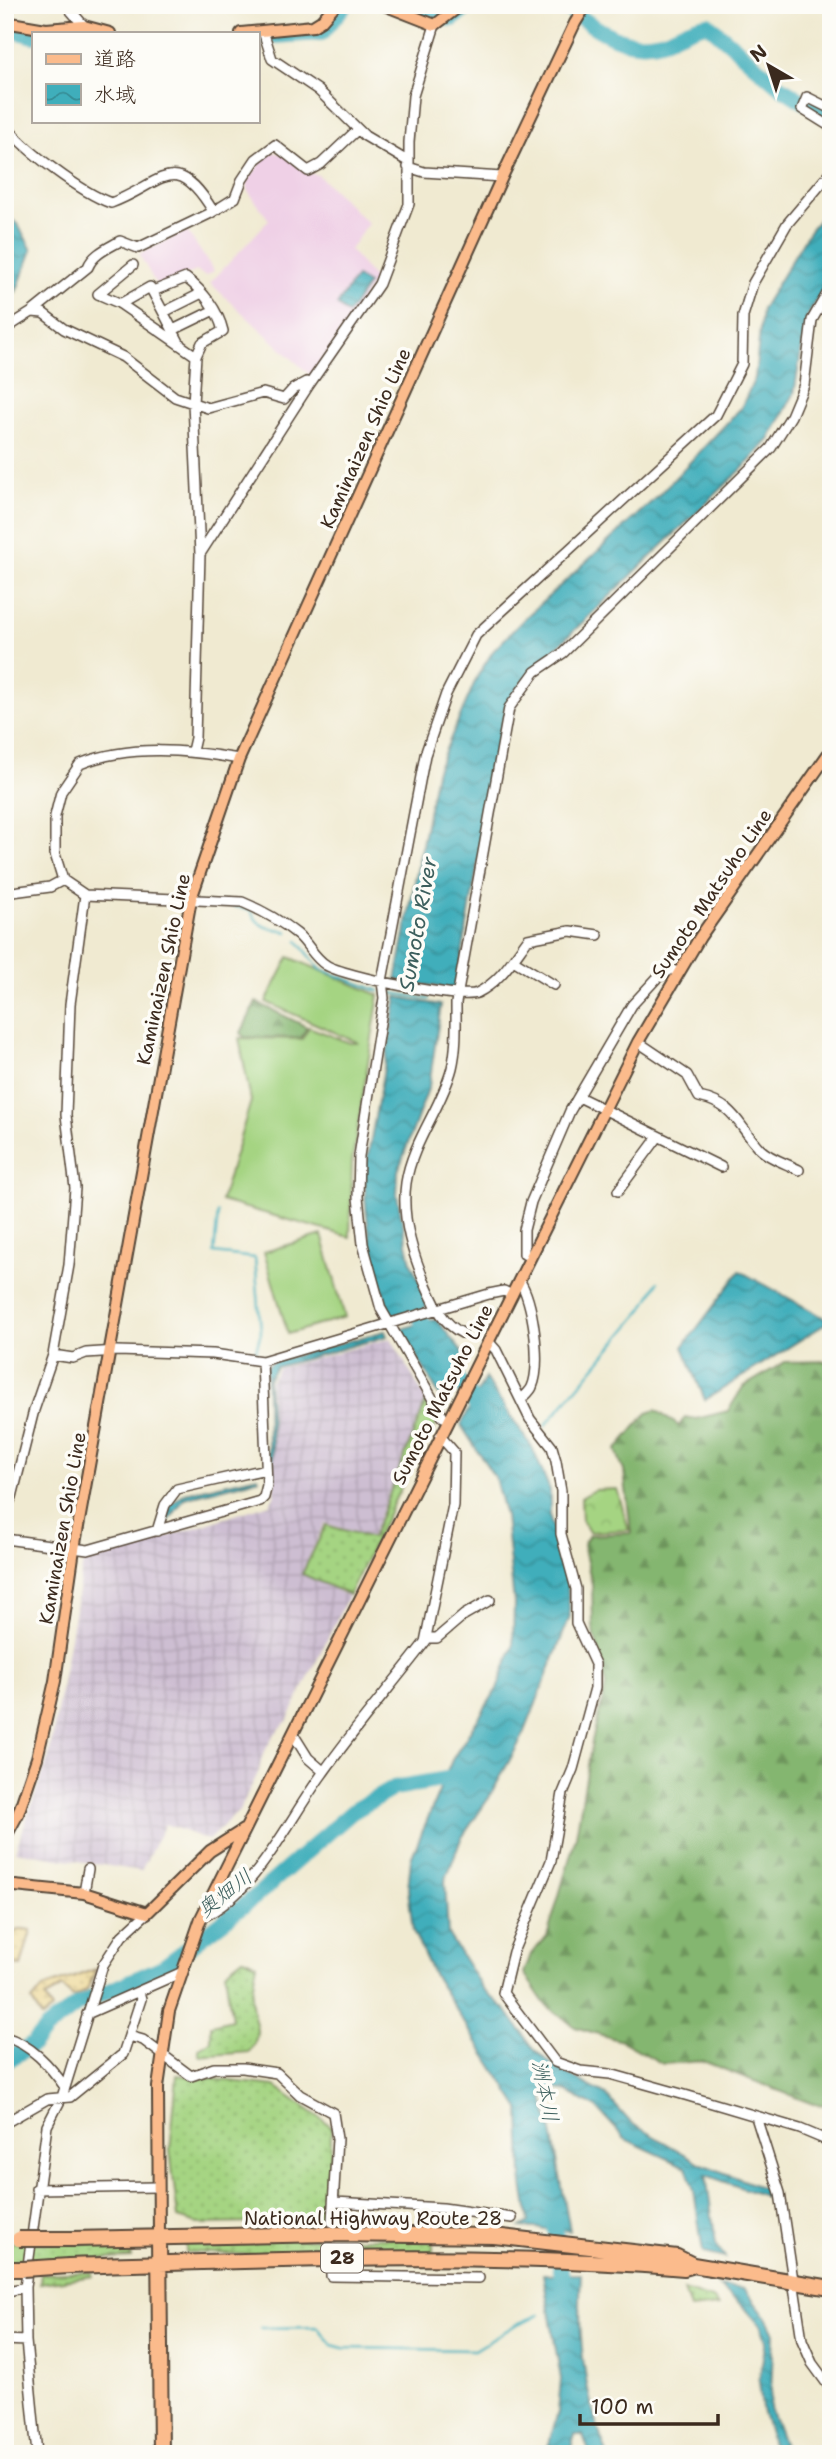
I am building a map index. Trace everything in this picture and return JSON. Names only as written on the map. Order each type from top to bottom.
[{"type":"highway","name":"National Highway Route 28","points":[[12,2239],[434,2234],[523,2239],[575,2243],[677,2258],[693,2265],[794,2284],[831,2288]]},
{"type":"highway","points":[[159,2237],[161,2454]]},
{"type":"highway","name":"National Highway Route 28","points":[[5,2269],[159,2262],[525,2258],[575,2259],[684,2268],[693,2265]]},
{"type":"main road","points":[[259,34],[313,26],[321,22],[335,5]]},
{"type":"main road","points":[[384,5],[438,21],[461,5]]},
{"type":"main road","name":"Kaminaizen Shio Line","points":[[5,1838],[18,1814],[37,1758],[55,1681],[75,1549],[191,899],[239,759],[502,177],[584,9]]},
{"type":"main road","points":[[5,22],[46,29],[84,26],[106,32]]},
{"type":"main road","name":"Sumoto Matsuho Line","points":[[159,2237],[156,2121],[163,2055],[169,2011],[201,1918],[440,1436],[446,1418],[486,1346],[638,1042],[677,972],[831,750]]},
{"type":"main road","points":[[5,1885],[84,1893],[147,1913],[210,1851],[243,1830]]},
{"type":"street","points":[[66,5],[84,26]]},
{"type":"street","points":[[200,554],[309,385],[379,284],[409,204],[413,96],[438,21]]},
{"type":"street","points":[[263,34],[272,59],[318,90],[358,129],[409,165],[424,172],[502,177]]},
{"type":"street","points":[[831,109],[807,97],[802,109],[831,127]]},
{"type":"street","points":[[5,124],[56,170],[98,199],[111,203],[151,182],[175,174],[185,177],[201,189],[214,211]]},
{"type":"street","points":[[5,329],[32,312],[88,267],[90,260],[104,250],[120,241],[138,248],[235,198],[242,180],[256,159],[275,145],[308,171],[321,164],[358,129]]},
{"type":"street","points":[[446,1418],[391,1325],[371,1275],[358,1197],[359,1156],[425,755],[446,694],[476,635],[716,415],[742,365],[743,316],[752,284],[787,224],[831,172]]},
{"type":"street","points":[[133,265],[98,293],[120,304],[196,356]]},
{"type":"street","points":[[153,291],[186,278],[202,293],[214,310],[223,331],[202,344],[196,356],[193,403],[200,554],[195,737],[192,751]]},
{"type":"street","points":[[120,304],[150,287],[181,346]]},
{"type":"street","points":[[462,1333],[450,1327],[438,1312],[414,1257],[407,1215],[406,1182],[427,1123],[452,1069],[457,994],[502,733],[515,698],[535,672],[563,653],[771,448],[791,416],[804,384],[812,320],[831,287]]},
{"type":"street","points":[[164,312],[202,293]]},
{"type":"street","points":[[173,330],[214,310]]},
{"type":"street","points":[[32,312],[43,313],[64,329],[123,357],[175,397],[208,408],[263,393],[284,399],[293,389],[306,382],[309,385]]},
{"type":"street","points":[[239,759],[192,751],[149,751],[85,762],[75,768],[61,792],[55,816],[55,854],[63,880],[85,895],[225,899],[258,909],[299,935],[326,966],[386,984],[457,994],[478,992],[498,979],[528,939],[570,931],[598,935]]},
{"type":"street","points":[[5,893],[50,887],[63,880]]},
{"type":"street","points":[[5,1510],[12,1497],[34,1410],[53,1355],[69,1265],[75,1188],[66,1115],[70,1004],[85,895]]},
{"type":"street","points":[[513,960],[554,985]]},
{"type":"street","points":[[530,1257],[524,1254],[524,1230],[531,1202],[579,1097],[617,1026],[632,1005],[657,978],[672,969],[677,972]]},
{"type":"street","points":[[638,1042],[687,1075],[699,1097],[717,1101],[730,1110],[762,1151],[800,1170]]},
{"type":"street","points":[[579,1097],[722,1167]]},
{"type":"street","points":[[618,1191],[658,1138]]},
{"type":"street","points":[[519,1280],[525,1289],[535,1338],[531,1388],[521,1400]]},
{"type":"street","points":[[53,1355],[73,1358],[86,1353],[213,1354],[262,1361],[504,1291],[512,1295]]},
{"type":"street","points":[[486,1346],[496,1350],[530,1419],[552,1447],[561,1491],[561,1534],[576,1589],[576,1623],[595,1664],[595,1688],[573,1769],[563,1793],[551,1861],[513,1952],[503,1993],[555,2062],[580,2071],[610,2074],[831,2142]]},
{"type":"street","points":[[5,1539],[88,1550],[260,1501],[266,1491],[262,1361]]},
{"type":"street","points":[[425,1642],[453,1505],[454,1452],[440,1436]]},
{"type":"street","points":[[157,1531],[165,1506],[177,1489],[266,1469]]},
{"type":"street","points":[[201,1918],[219,1909],[246,1887],[324,1771],[428,1638],[438,1638],[464,1615],[490,1600]]},
{"type":"street","points":[[293,1734],[308,1758],[324,1771]]},
{"type":"street","points":[[84,1893],[88,1869]]},
{"type":"street","points":[[37,2454],[26,2341],[25,2287],[36,2189],[47,2126],[62,2097],[108,1956],[122,1936],[147,1913]]},
{"type":"street","points":[[88,2012],[139,1992],[182,1970]]},
{"type":"street","points":[[5,2123],[47,2099],[69,2097],[122,2054],[141,1999],[139,1992]]},
{"type":"street","points":[[129,2036],[143,2040],[191,2076],[214,2068],[243,2068],[278,2073],[300,2095],[333,2113],[337,2139],[332,2222]]},
{"type":"street","points":[[5,2037],[18,2040],[49,2064],[65,2087]]},
{"type":"street","points":[[756,2117],[780,2193],[802,2340],[831,2389]]},
{"type":"street","points":[[36,2189],[157,2187]]},
{"type":"street","points":[[334,2202],[443,2208],[512,2218]]},
{"type":"street","points":[[331,2270],[331,2276],[479,2278]]},
{"type":"street","points":[[5,2292],[25,2287]]},
{"type":"street","points":[[5,2340],[26,2341]]},
{"type":"shaded area","points":[[273,152],[285,155],[305,172],[318,175],[368,223],[350,250],[375,280],[312,377],[210,283],[269,220],[248,191],[247,182],[266,155]]},
{"type":"shaded area","points":[[187,231],[214,271],[206,276],[196,271],[157,286],[139,254]]},
{"type":"shaded area","points":[[391,1338],[426,1400],[371,1537],[325,1523],[301,1574],[348,1596],[288,1720],[273,1736],[262,1757],[259,1771],[239,1811],[208,1840],[165,1824],[141,1871],[15,1851],[49,1757],[83,1563],[270,1504],[275,1494],[270,1381],[279,1368]]},
{"type":"green space","points":[[289,957],[379,995],[352,1162],[350,1237],[221,1201],[251,1101],[239,1038],[302,1039],[309,1027],[350,1043],[359,1043],[266,1002]]},
{"type":"green space","points":[[256,1002],[307,1027],[301,1038],[244,1037],[241,1033]]},
{"type":"green space","points":[[322,1235],[345,1317],[288,1334],[264,1252]]},
{"type":"green space","points":[[831,1361],[831,2105],[813,2104],[703,2061],[663,2064],[622,2041],[575,2027],[545,2004],[524,1973],[531,1954],[547,1937],[576,1836],[592,1741],[606,1686],[593,1627],[592,1584],[583,1545],[589,1535],[631,1533],[624,1471],[616,1450],[647,1413],[656,1410],[679,1426],[685,1417],[696,1419],[728,1411],[743,1387],[785,1362]]},
{"type":"green space","points":[[427,1399],[440,1417],[426,1443],[420,1448],[349,1595],[302,1574],[326,1525],[372,1538]]},
{"type":"green space","points":[[617,1489],[629,1530],[589,1532],[582,1520],[581,1498],[594,1490]]},
{"type":"green space","points":[[243,1958],[257,1964],[252,1994],[257,2028],[254,2045],[249,2052],[199,2056],[199,2048],[211,2041],[211,2025],[232,2020],[225,1972]]},
{"type":"green space","points":[[177,2075],[275,2086],[331,2126],[330,2222],[198,2224],[178,2218],[170,2150]]},
{"type":"green space","points":[[433,2237],[433,2254],[289,2256],[186,2252],[186,2241]]},
{"type":"green space","points":[[5,2242],[132,2245],[131,2258],[5,2263]]},
{"type":"green space","points":[[93,2272],[93,2276],[40,2283],[41,2274]]},
{"type":"green space","points":[[684,2290],[712,2299],[718,2306],[690,2309]]},
{"type":"sand","points":[[22,1929],[31,1930],[21,1966],[5,1964],[5,1936]]},
{"type":"sand","points":[[96,1969],[87,1990],[73,1997],[62,1987],[45,1998],[52,2010],[42,2018],[32,2001],[43,1988]]},
{"type":"water","points":[[831,205],[831,276],[807,317],[794,394],[769,440],[533,670],[516,690],[502,722],[456,990],[396,980],[436,772],[477,677],[493,651],[524,619],[659,495],[741,408],[755,378],[762,309],[810,230]]},
{"type":"water","points":[[5,216],[17,223],[32,250],[16,292],[5,299]]},
{"type":"water","points":[[356,277],[368,284],[348,314],[337,305]]},
{"type":"water","points":[[397,997],[441,1005],[429,1086],[398,1171],[397,1195],[411,1263],[430,1305],[391,1316],[372,1246],[366,1209],[365,1172]]},
{"type":"water","points":[[740,1271],[830,1321],[705,1400],[683,1347]]},
{"type":"water","points":[[436,1319],[467,1358],[443,1402],[401,1329]]},
{"type":"water","points":[[385,1331],[387,1336],[276,1367],[268,1379],[274,1477],[269,1477],[266,1367],[272,1362]]},
{"type":"water","points":[[485,1378],[532,1447],[550,1490],[550,1518],[567,1582],[570,1616],[524,1734],[490,1796],[461,1839],[445,1881],[448,1934],[482,1988],[507,2011],[535,2050],[556,2068],[606,2095],[631,2123],[702,2164],[773,2192],[775,2200],[706,2175],[716,2244],[725,2258],[703,2253],[694,2190],[686,2167],[625,2139],[597,2108],[566,2091],[551,2087],[542,2095],[551,2126],[570,2231],[521,2227],[529,2222],[522,2178],[520,2109],[433,1974],[413,1931],[408,1889],[411,1859],[452,1760],[497,1689],[513,1646],[514,1603],[505,1516],[495,1478],[461,1425]]},
{"type":"water","points":[[258,1476],[259,1479],[185,1498],[167,1523],[164,1522],[171,1504],[185,1493]]},
{"type":"water","points":[[543,2274],[581,2274],[580,2320],[584,2365],[593,2410],[607,2454],[590,2454],[583,2435],[575,2435],[569,2454],[546,2454],[558,2412],[561,2379]]},
{"type":"water","points":[[718,2286],[744,2289],[766,2317],[774,2333],[770,2408],[787,2454],[775,2454],[762,2409],[759,2381],[766,2341],[761,2326],[746,2309]]},
{"type":"waterway","points":[[259,37],[322,33],[345,5]]},
{"type":"waterway","points":[[401,5],[431,17],[453,19],[471,5]]},
{"type":"waterway","points":[[563,5],[599,30],[625,41],[638,43],[667,39],[708,24],[779,86],[804,102]]},
{"type":"waterway","points":[[5,28],[32,36]]},
{"type":"waterway","points":[[816,108],[831,117]]},
{"type":"waterway","points":[[232,906],[250,910],[258,922],[266,927],[288,932]]},
{"type":"waterway","points":[[298,941],[320,969],[379,991]]},
{"type":"waterway","points":[[386,992],[429,999]]},
{"type":"waterway","points":[[218,1213],[214,1253],[255,1258],[261,1332],[255,1353]]},
{"type":"waterway","points":[[546,1425],[644,1308],[658,1282]]},
{"type":"waterway","name":"Sumoto River","points":[[407,1290],[432,1342]]},
{"type":"waterway","name":"Sumoto River","points":[[445,1361],[484,1417]]},
{"type":"waterway","name":"奥畑川","points":[[5,2062],[33,2044],[46,2029],[77,2005],[163,1967],[255,1897],[352,1812],[394,1788],[465,1776]]},
{"type":"waterway","name":"洲本川","points":[[553,2211],[564,2293]]},
{"type":"waterway","points":[[261,2328],[318,2327],[332,2345],[343,2348],[475,2350],[517,2324],[539,2315]]},
{"type":"tunnel","points":[[331,2262],[332,2230]]}]
